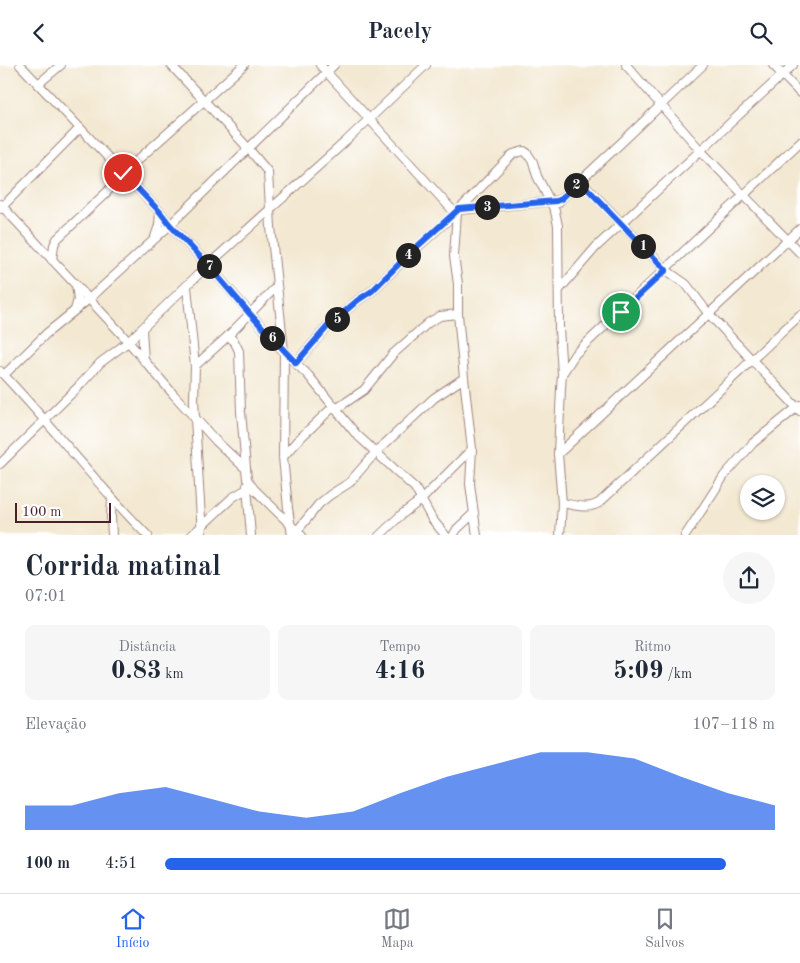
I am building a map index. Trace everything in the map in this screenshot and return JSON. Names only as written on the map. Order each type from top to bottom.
[{"type":"street","points":[[20,65],[160,212],[284,352],[296,363],[356,434],[415,488],[432,519],[446,535]]},
{"type":"street","points":[[38,84],[60,65]]},
{"type":"street","points":[[171,65],[268,172],[271,227],[284,352],[283,457],[288,508],[296,532]]},
{"type":"street","points":[[52,260],[54,245],[58,239],[107,192],[123,173],[244,65]]},
{"type":"street","points":[[320,65],[457,211],[454,256],[472,449],[470,484],[476,535]]},
{"type":"street","points":[[148,535],[112,499],[2,373],[47,333],[90,299],[170,225],[334,65]]},
{"type":"street","points":[[0,464],[100,363],[142,329],[208,265],[426,65]]},
{"type":"street","points":[[626,65],[701,151],[800,253]]},
{"type":"street","points":[[555,211],[561,199],[703,65]]},
{"type":"street","points":[[773,65],[800,93]]},
{"type":"street","points":[[559,290],[596,247],[793,65]]},
{"type":"street","points":[[80,128],[1,207],[90,299],[216,441],[245,468]]},
{"type":"street","points":[[257,158],[260,137]]},
{"type":"street","points":[[562,373],[575,355],[800,142]]},
{"type":"street","points":[[296,363],[328,326],[358,300],[372,291],[410,253],[457,211],[513,154],[524,151],[533,162],[555,211],[559,237],[559,329],[562,373],[558,454],[562,503],[560,535]]},
{"type":"street","points":[[580,181],[666,270],[686,284],[708,313],[799,407],[753,443],[724,476],[685,535]]},
{"type":"street","points":[[457,211],[561,199]]},
{"type":"street","points":[[155,237],[158,230],[160,212]]},
{"type":"street","points":[[558,454],[800,229]]},
{"type":"street","points":[[75,311],[78,299],[76,285]]},
{"type":"street","points":[[195,366],[228,337],[277,286]]},
{"type":"street","points":[[187,287],[195,366],[195,417],[202,535]]},
{"type":"street","points":[[283,457],[292,446],[335,408],[364,390],[393,354],[428,323],[440,316],[458,314]]},
{"type":"street","points":[[562,503],[592,507],[599,503],[800,315]]},
{"type":"street","points":[[142,329],[144,361]]},
{"type":"street","points":[[228,337],[234,341],[239,351],[241,411],[251,535]]},
{"type":"street","points":[[296,532],[319,504],[349,483],[376,451],[434,398],[464,378]]},
{"type":"street","points":[[379,535],[421,500],[472,449]]},
{"type":"street","points":[[247,479],[254,489],[296,532]]},
{"type":"street","points":[[191,535],[233,497],[247,489]]},
{"type":"street","points":[[112,499],[112,535]]},
{"type":"street","points":[[453,535],[474,513]]},
{"type":"route","points":[[123,173],[296,363],[328,326],[358,300],[372,291],[410,253],[459,209],[556,201],[561,199],[580,181],[666,270],[621,312]]}]
